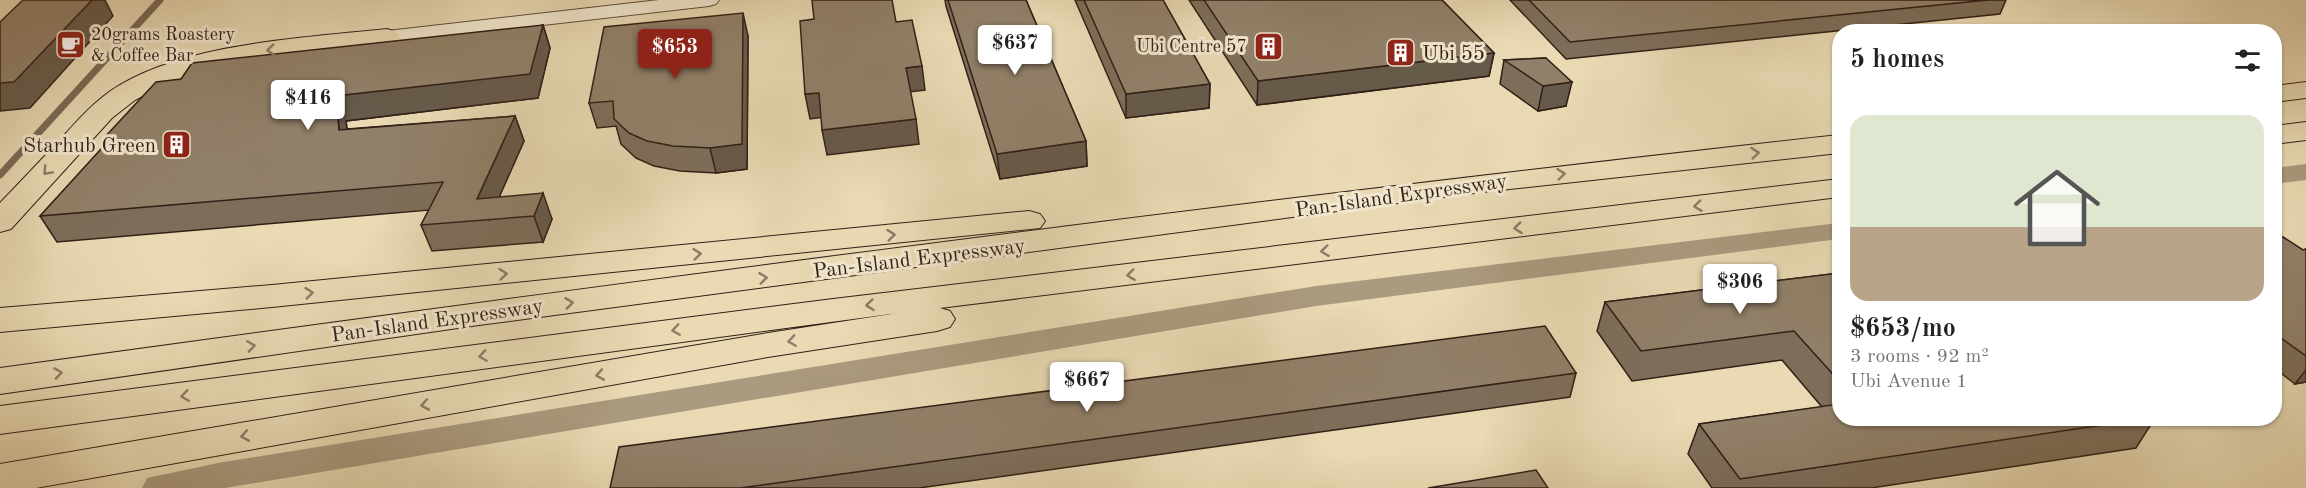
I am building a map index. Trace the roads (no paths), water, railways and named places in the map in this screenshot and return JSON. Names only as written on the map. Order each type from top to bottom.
[{"type":"highway","points":[[0,222],[101,113],[125,94],[206,62],[257,52],[387,37]]},
{"type":"highway","points":[[2282,93],[2306,90]]},
{"type":"highway","points":[[2282,134],[2306,131]]},
{"type":"highway","name":"Pan-Island Expressway","points":[[0,381],[479,314],[1482,183],[1832,145]]},
{"type":"highway","points":[[0,320],[272,296],[1154,209],[1482,183]]},
{"type":"highway","name":"Pan-Island Expressway","points":[[0,420],[821,311],[1832,189]]},
{"type":"highway","points":[[0,479],[768,345],[1022,307],[1074,282]]},
{"type":"highway","points":[[0,302],[14,307],[272,296]]},
{"type":"street","points":[[387,37],[709,0]]},
{"type":"waterway","points":[[0,175],[160,0]]},
{"type":"waterway","points":[[2282,175],[2306,172]]},
{"type":"waterway","points":[[160,488],[218,476],[1316,296],[1832,232]]},
{"type":"place","name":"20grams Roastery & Coffee Bar","points":[[70,44]]},
{"type":"place","name":"Ubi Centre 57","points":[[1268,46]]},
{"type":"place","name":"Ubi 55","points":[[1401,53]]},
{"type":"place","name":"Starhub Green","points":[[177,145]]}]
